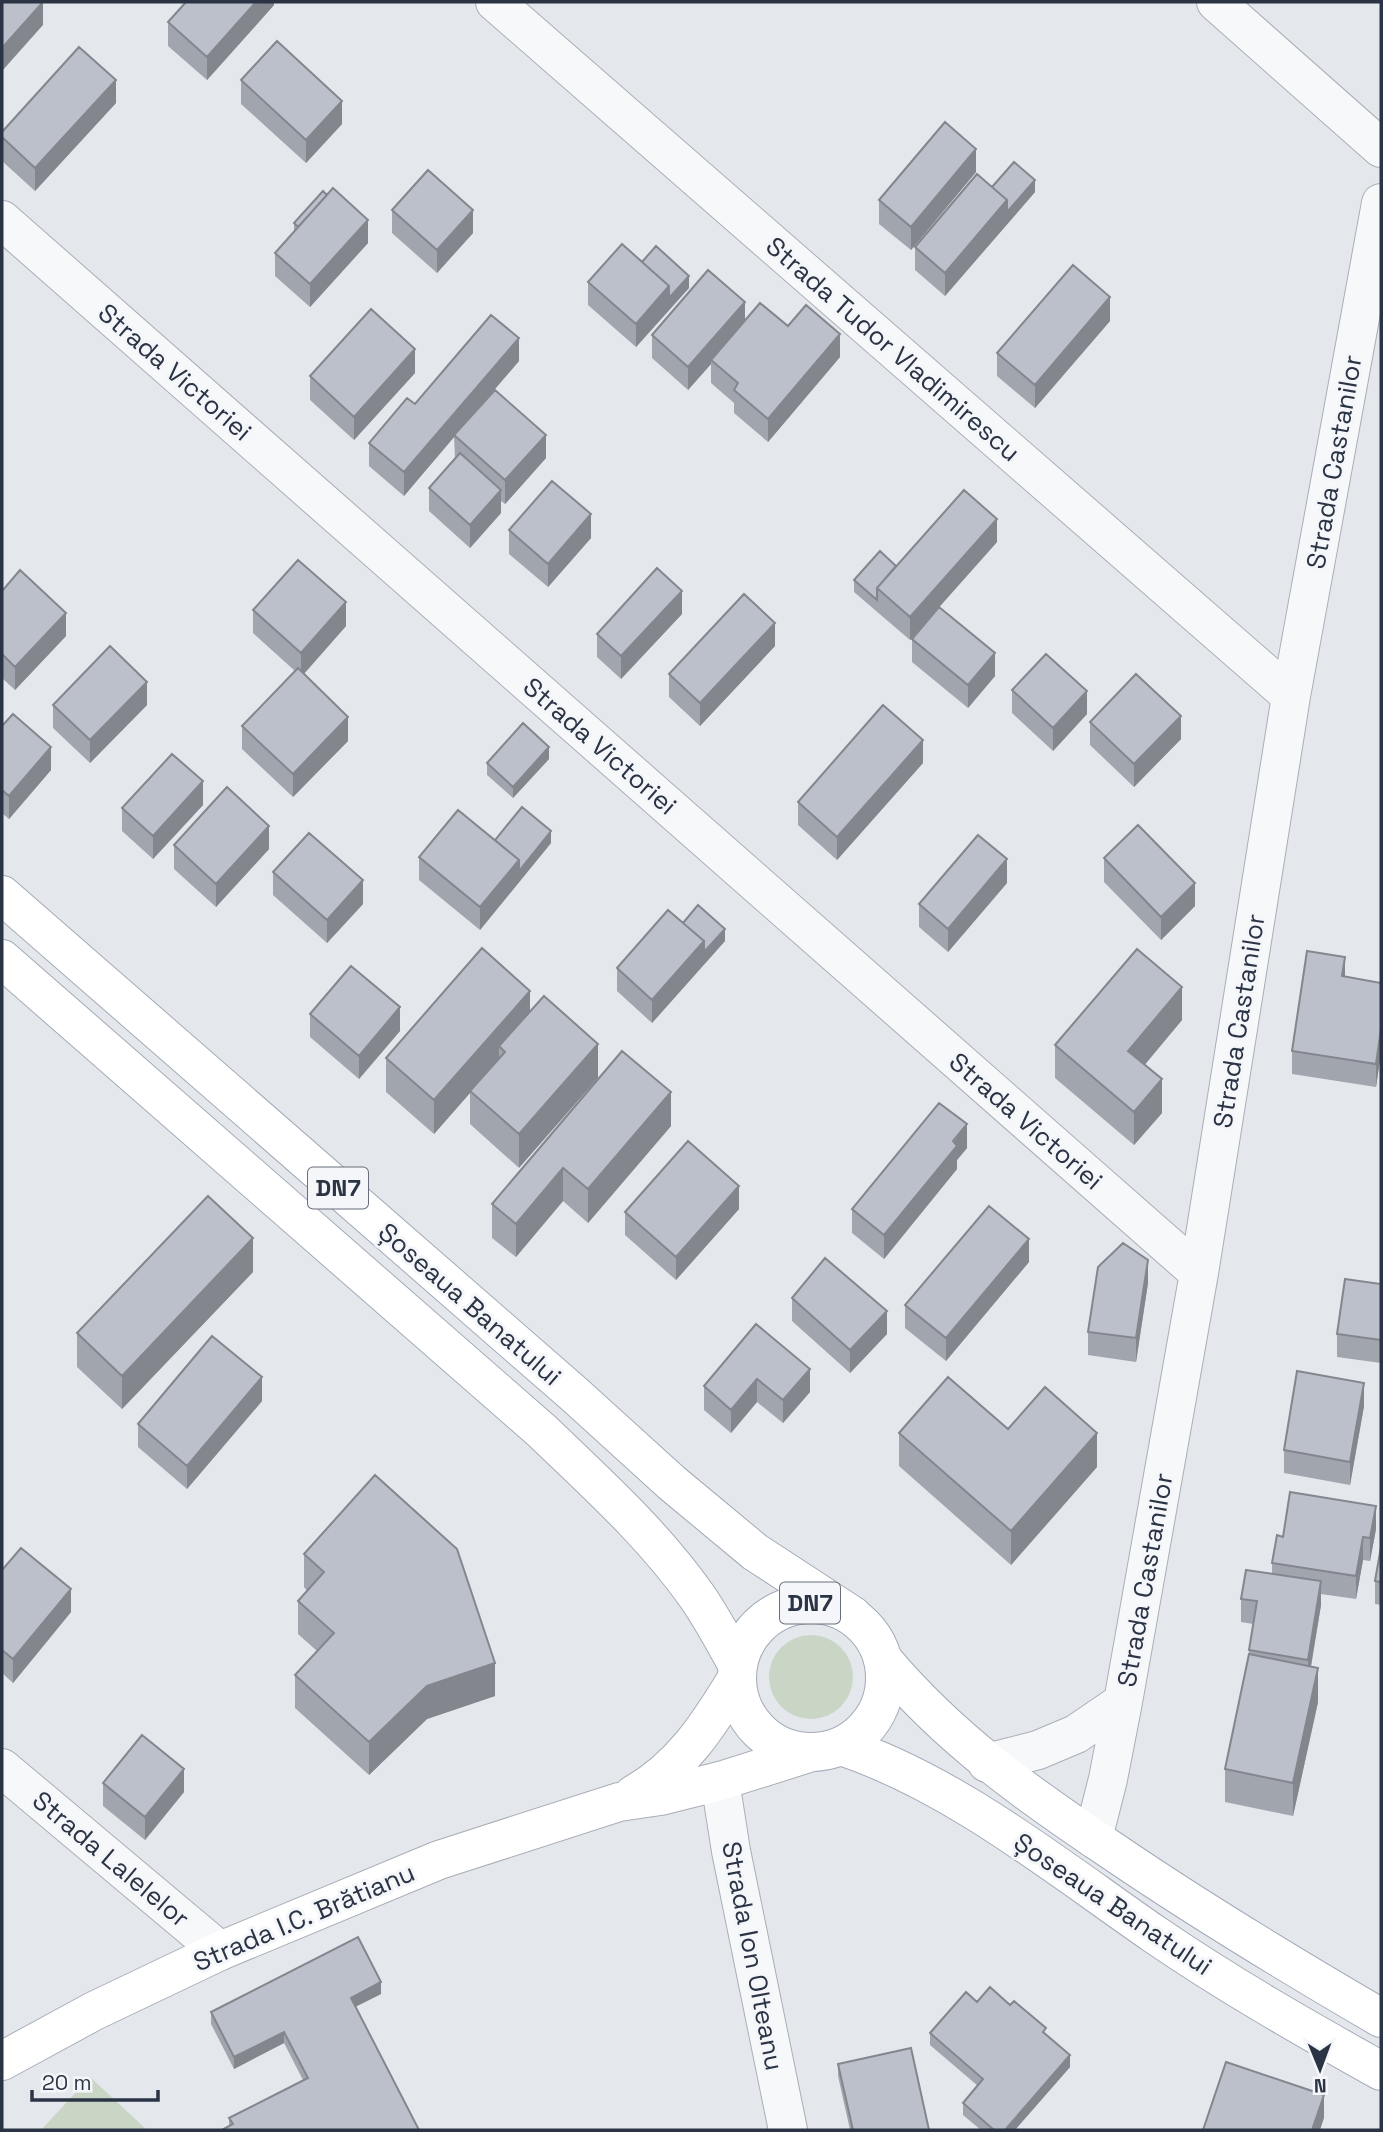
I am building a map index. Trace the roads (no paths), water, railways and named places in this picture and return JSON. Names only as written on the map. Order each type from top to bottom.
[{"type":"main road","name":"Șoseaua Banatului","points":[[2,895],[575,1394],[672,1483],[755,1552],[853,1616]]},
{"type":"main road","name":"Șoseaua Banatului","points":[[2,958],[542,1431],[616,1501],[664,1553],[697,1596],[736,1672]]},
{"type":"main road","name":"DN7","points":[[806,1602],[831,1605],[853,1616],[868,1629],[878,1644],[884,1661],[885,1687],[877,1711],[862,1732],[826,1749],[789,1749],[768,1739],[751,1723],[740,1703],[736,1672],[746,1640],[761,1621],[782,1608],[806,1602]]},
{"type":"main road","name":"Șoseaua Banatului","points":[[884,1661],[912,1694],[987,1763],[1047,1808],[1206,1913],[1381,2018]]},
{"type":"main road","name":"Strada I.C. Brătianu","points":[[619,1802],[673,1767],[709,1725],[736,1672]]},
{"type":"main road","name":"Șoseaua Banatului","points":[[826,1749],[879,1759],[915,1776],[1013,1837],[1249,1995],[1381,2071]]},
{"type":"main road","name":"Strada I.C. Brătianu","points":[[2,2061],[94,2011],[220,1951],[439,1860],[619,1802],[660,1796],[719,1781],[826,1749]]},
{"type":"street","name":"Strada Tudor Vladimirescu","points":[[495,2],[1291,696]]},
{"type":"street","points":[[1216,2],[1381,148]]},
{"type":"street","name":"Strada Castanilor","points":[[1093,1838],[1124,1702],[1199,1273],[1291,696],[1374,282],[1381,203]]},
{"type":"street","name":"Strada Victoriei","points":[[2,220],[1199,1273]]},
{"type":"street","points":[[987,1763],[1038,1750],[1076,1734],[1124,1702]]},
{"type":"street","name":"Strada Lalelelor","points":[[2,1768],[220,1951]]},
{"type":"street","name":"Strada Ion Olteanu","points":[[719,1781],[788,2130]]}]
